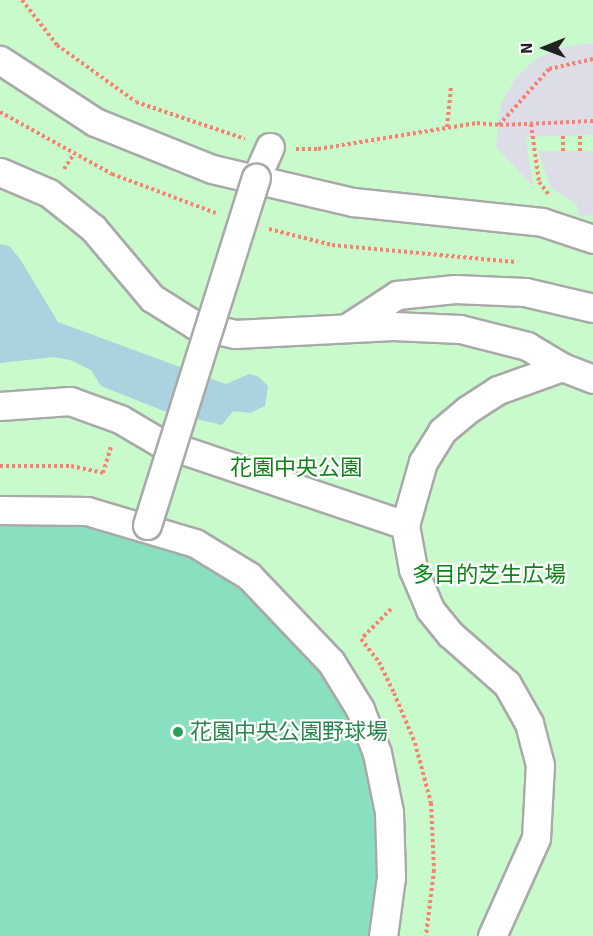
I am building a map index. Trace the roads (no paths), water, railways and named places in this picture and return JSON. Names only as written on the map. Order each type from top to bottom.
[{"type":"street","points":[[0,60],[57,101],[134,141],[212,169],[353,202],[542,222],[593,239]]},
{"type":"street","points":[[147,525],[256,178],[270,147]]},
{"type":"street","points":[[0,172],[49,194],[93,228],[152,298],[195,325],[235,334],[348,328],[460,329],[527,346],[562,367],[593,379]]},
{"type":"street","points":[[348,328],[397,295],[455,289],[525,292],[593,308]]},
{"type":"street","points":[[492,936],[536,838],[540,765],[529,723],[507,684],[450,634],[430,609],[413,569],[405,525],[423,462],[442,431],[498,390],[562,367]]},
{"type":"street","points":[[0,406],[70,401],[120,419],[159,442],[405,525]]},
{"type":"street","points":[[0,510],[87,510],[147,525],[195,543],[249,576],[331,662],[360,709],[377,753],[389,812],[391,877],[382,936]]},
{"type":"water","points":[[0,244],[9,246],[20,259],[58,322],[226,384],[249,374],[259,377],[268,386],[265,406],[250,413],[233,411],[222,425],[164,411],[101,386],[91,370],[70,360],[54,357],[0,363]]},
{"type":"place","name":"花園中央公園野球場","points":[[178,732]]},
{"type":"park label","name":"花園中央公園","points":[[296,468]]},
{"type":"park label","name":"多目的芝生広場","points":[[489,575]]}]
